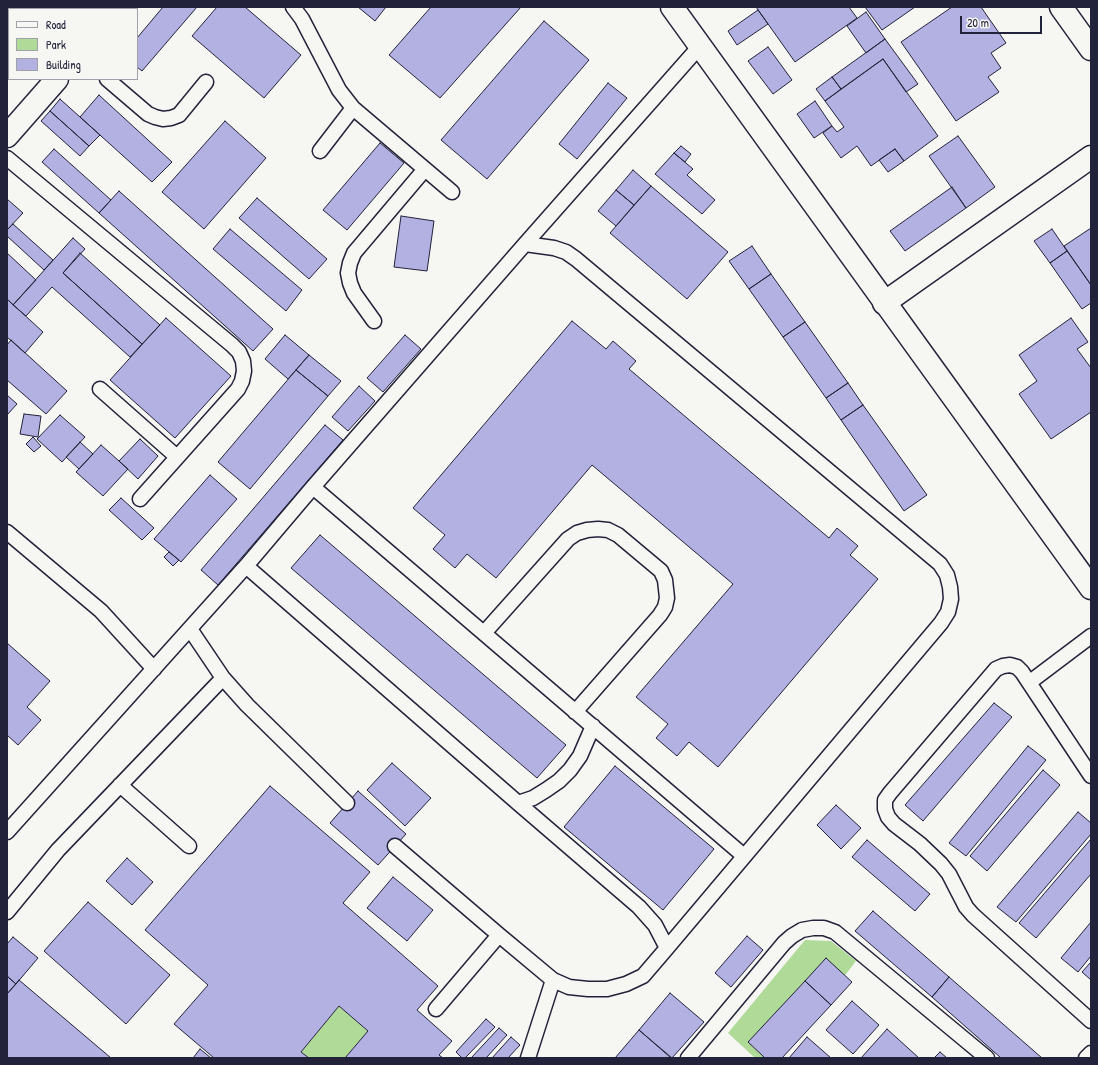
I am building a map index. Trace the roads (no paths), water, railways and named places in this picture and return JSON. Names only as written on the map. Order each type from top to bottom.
[{"type":"street","points":[[672,7],[1091,588]]},
{"type":"street","points":[[1061,7],[1091,49]]},
{"type":"street","points":[[7,136],[56,80]]},
{"type":"street","points":[[884,303],[1091,157]]},
{"type":"lane","points":[[293,7],[302,19],[339,90],[354,108],[452,192]]},
{"type":"lane","points":[[7,832],[246,566],[525,244],[700,46]]},
{"type":"lane","points":[[108,80],[148,114],[163,119],[179,115],[206,82]]},
{"type":"lane","points":[[320,151],[354,108]]},
{"type":"lane","points":[[7,158],[232,345],[239,352],[243,361],[244,371],[242,381],[238,389],[140,499]]},
{"type":"lane","points":[[374,321],[354,293],[348,273],[350,263],[354,253],[425,169]]},
{"type":"lane","points":[[395,846],[498,935],[553,980],[569,987],[588,989],[607,989],[626,984],[643,976],[667,948],[941,623],[948,612],[951,600],[947,575],[940,564],[576,259],[566,252],[554,248],[525,244]]},
{"type":"lane","points":[[100,389],[177,457]]},
{"type":"lane","points":[[313,487],[744,856]]},
{"type":"lane","points":[[484,633],[568,539],[577,533],[587,530],[608,530],[618,535],[660,571],[665,580],[667,598],[665,607],[660,615],[575,712]]},
{"type":"lane","points":[[7,532],[101,611],[154,668]]},
{"type":"lane","points":[[246,566],[639,907],[655,925],[667,948]]},
{"type":"lane","points":[[190,629],[223,678],[247,705],[347,803]]},
{"type":"lane","points":[[1030,682],[1091,636]]},
{"type":"lane","points":[[1091,776],[1030,682],[1017,667],[1010,665],[996,669],[885,800],[885,809],[888,817],[894,824],[920,844],[941,864],[949,874],[966,907],[973,915],[1091,1021]]},
{"type":"lane","points":[[7,912],[58,850],[223,678]]},
{"type":"lane","points":[[518,803],[533,798],[546,790],[559,781],[570,770],[580,756],[592,726]]},
{"type":"lane","points":[[120,785],[189,846]]},
{"type":"lane","points":[[688,1058],[784,943],[802,930],[824,928],[835,932],[987,1058]]},
{"type":"lane","points":[[436,1009],[498,935]]},
{"type":"lane","points":[[528,1058],[553,980]]},
{"type":"lane","points":[[1086,1058],[1091,1053]]}]
